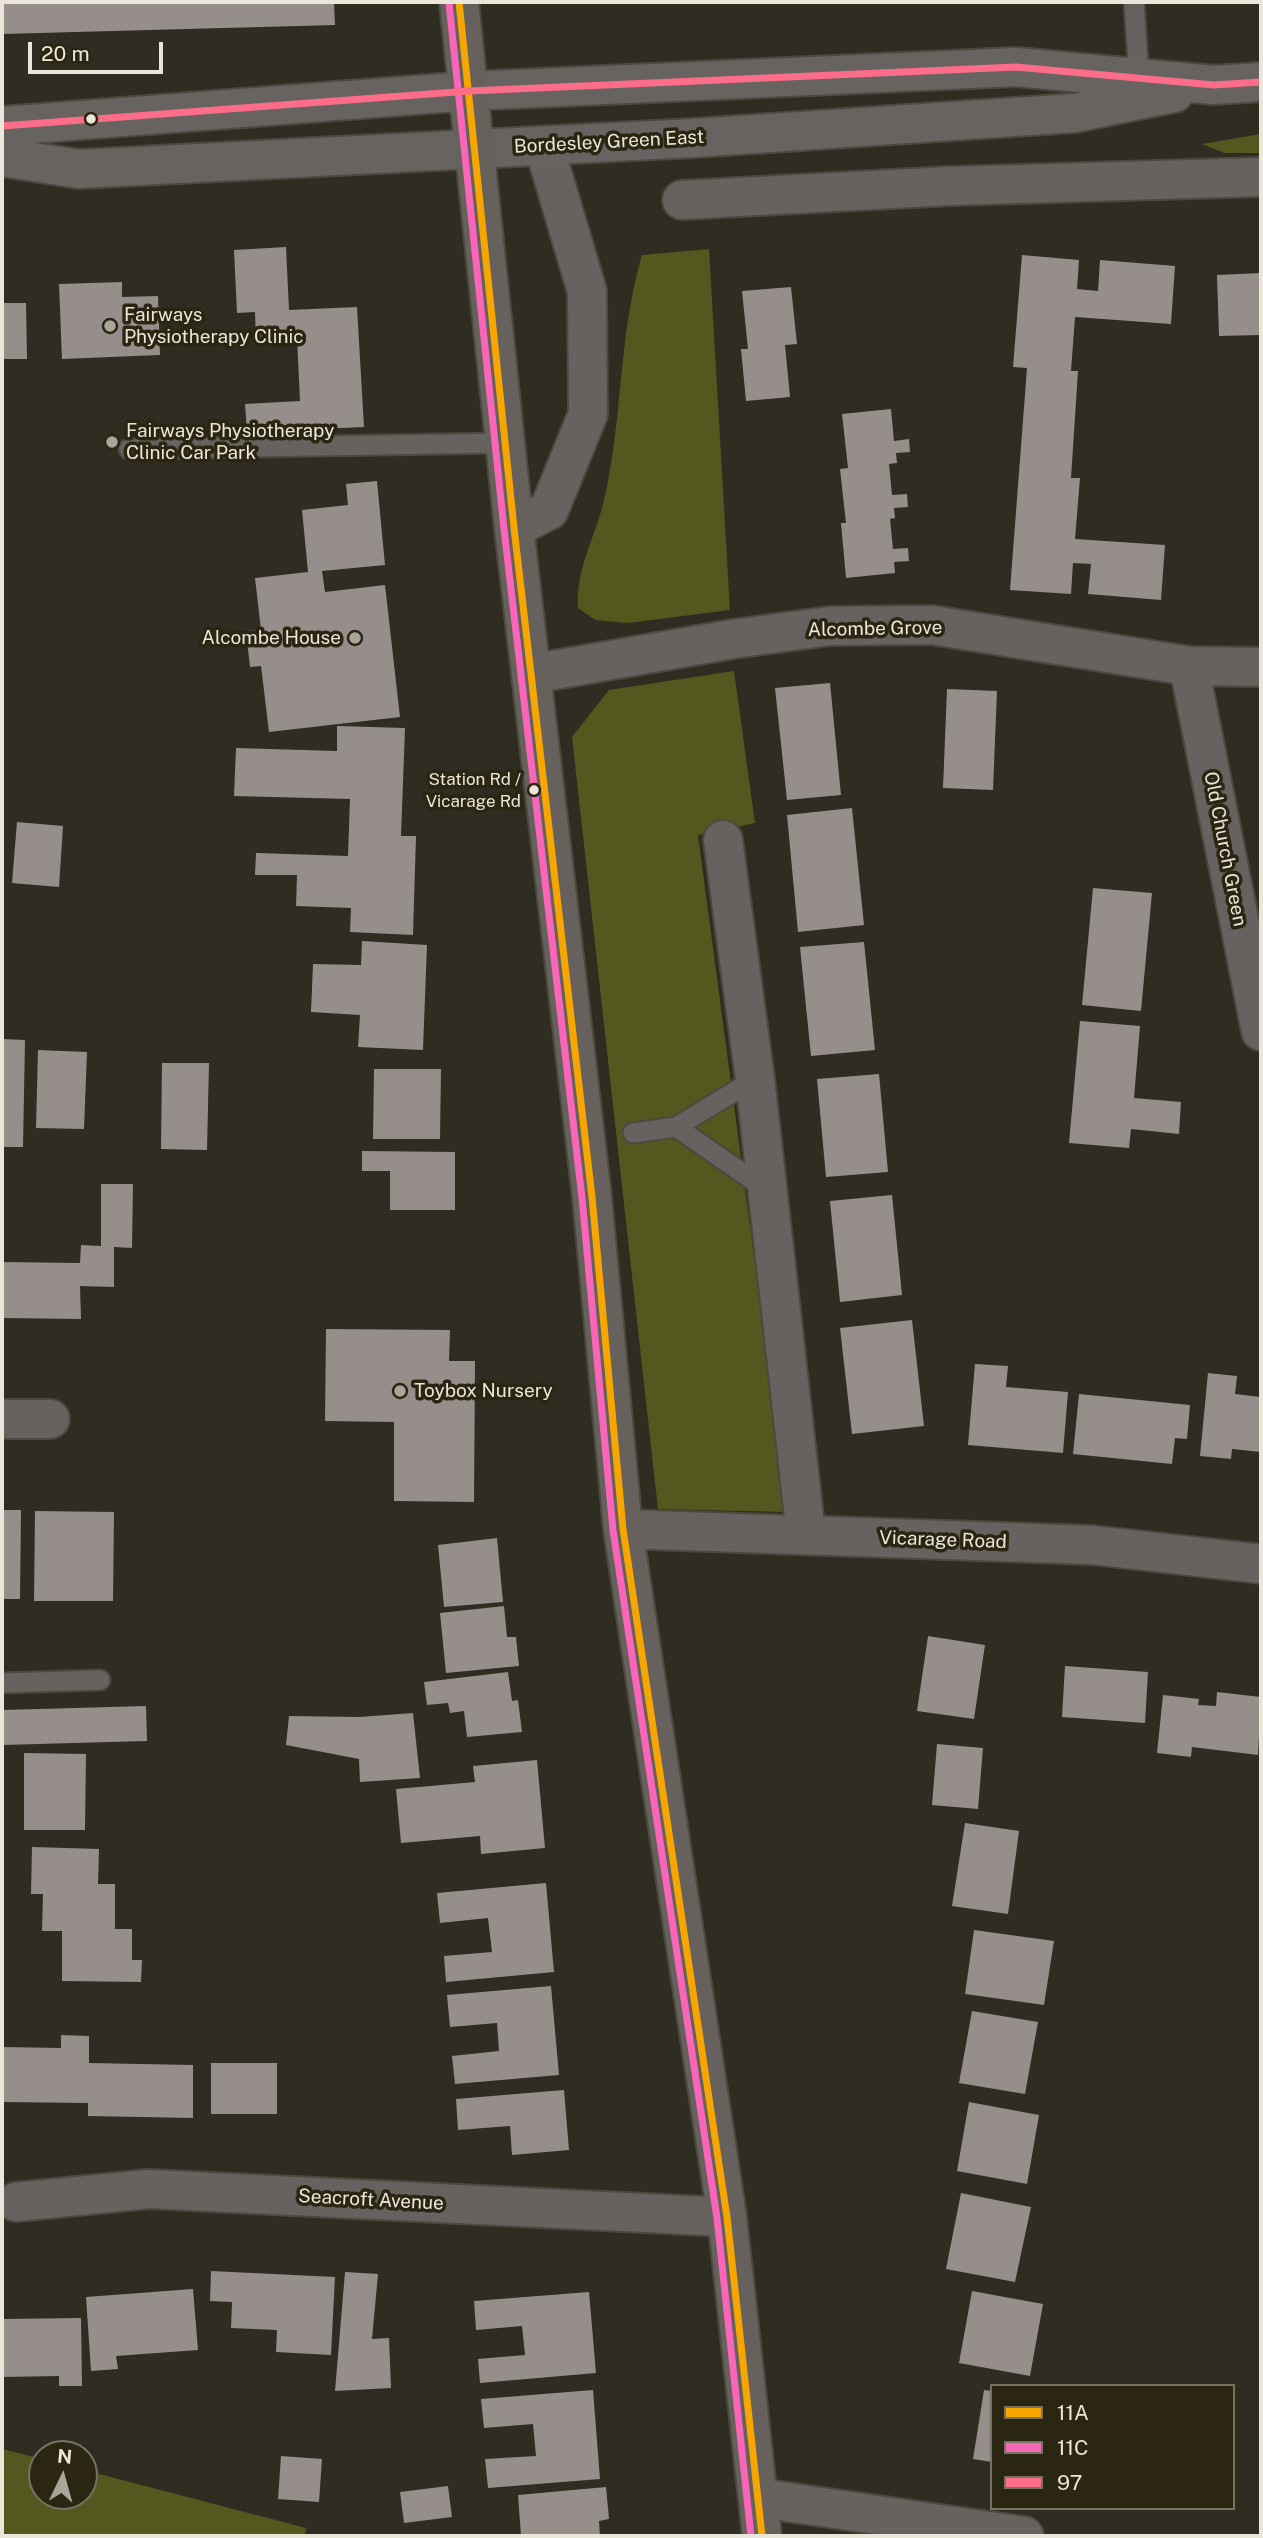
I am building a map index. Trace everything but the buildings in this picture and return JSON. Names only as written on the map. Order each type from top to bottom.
[{"type":"main road","points":[[459,2],[514,528],[592,1197],[624,1529],[727,2217],[762,2536]]},
{"type":"street","name":"Bordesley Green East","points":[[2,126],[469,92],[1016,67],[1214,85]]},
{"type":"street","name":"Bordesley Green East","points":[[2,158],[79,169],[544,146],[1075,113],[1214,85],[1261,82]]},
{"type":"street","points":[[514,528],[550,510],[588,415],[587,290],[544,146]]},
{"type":"street","points":[[682,200],[950,186],[1261,177]]},
{"type":"street","name":"Alcombe Grove","points":[[531,674],[733,639],[843,626],[932,625],[1189,666],[1261,667]]},
{"type":"street","name":"Old Church Green","points":[[1189,666],[1261,1031]]},
{"type":"street","points":[[723,840],[755,1079],[806,1535]]},
{"type":"street","points":[[2,1419],[50,1419]]},
{"type":"street","name":"Vicarage Road","points":[[624,1529],[1092,1545],[1261,1564]]},
{"type":"street","name":"Seacroft Avenue","points":[[16,2202],[149,2189],[727,2217]]},
{"type":"street","points":[[759,2498],[1024,2536]]},
{"type":"lane","points":[[1134,2],[1139,78]]},
{"type":"lane","points":[[129,449],[505,443]]},
{"type":"lane","points":[[633,1133],[676,1127],[755,1079]]},
{"type":"lane","points":[[676,1127],[768,1190]]},
{"type":"lane","points":[[2,1683],[100,1680]]},
{"type":"green space","points":[[1261,134],[1261,153],[1224,153],[1202,144]]},
{"type":"green space","points":[[709,249],[730,610],[628,623],[595,620],[578,608],[578,594],[610,470],[624,347],[642,255]]},
{"type":"green space","points":[[734,671],[755,823],[698,835],[788,1512],[658,1509],[572,737],[609,690]]},
{"type":"green space","points":[[2,2449],[28,2456],[28,2510],[98,2510],[98,2474],[306,2528],[305,2536],[2,2536]]},
{"type":"transit line","name":"11A","points":[[459,2],[514,528],[592,1197],[623,1529],[727,2217],[762,2536]]},
{"type":"transit line","name":"11C","points":[[449,3],[504,529],[582,1198],[613,1530],[717,2218],[751,2536]]},
{"type":"transit line","name":"97","points":[[2,126],[469,91],[1016,67],[1214,85],[1261,82]]},
{"type":"place","name":"Fairways Physiotherapy Clinic","points":[[110,326]]},
{"type":"place","name":"Fairways Physiotherapy Clinic Car Park","points":[[112,442]]},
{"type":"place","name":"Alcombe House","points":[[355,638]]},
{"type":"place","name":"Station Rd / Vicarage Rd","points":[[534,790]]},
{"type":"place","name":"Toybox Nursery","points":[[400,1391]]}]
